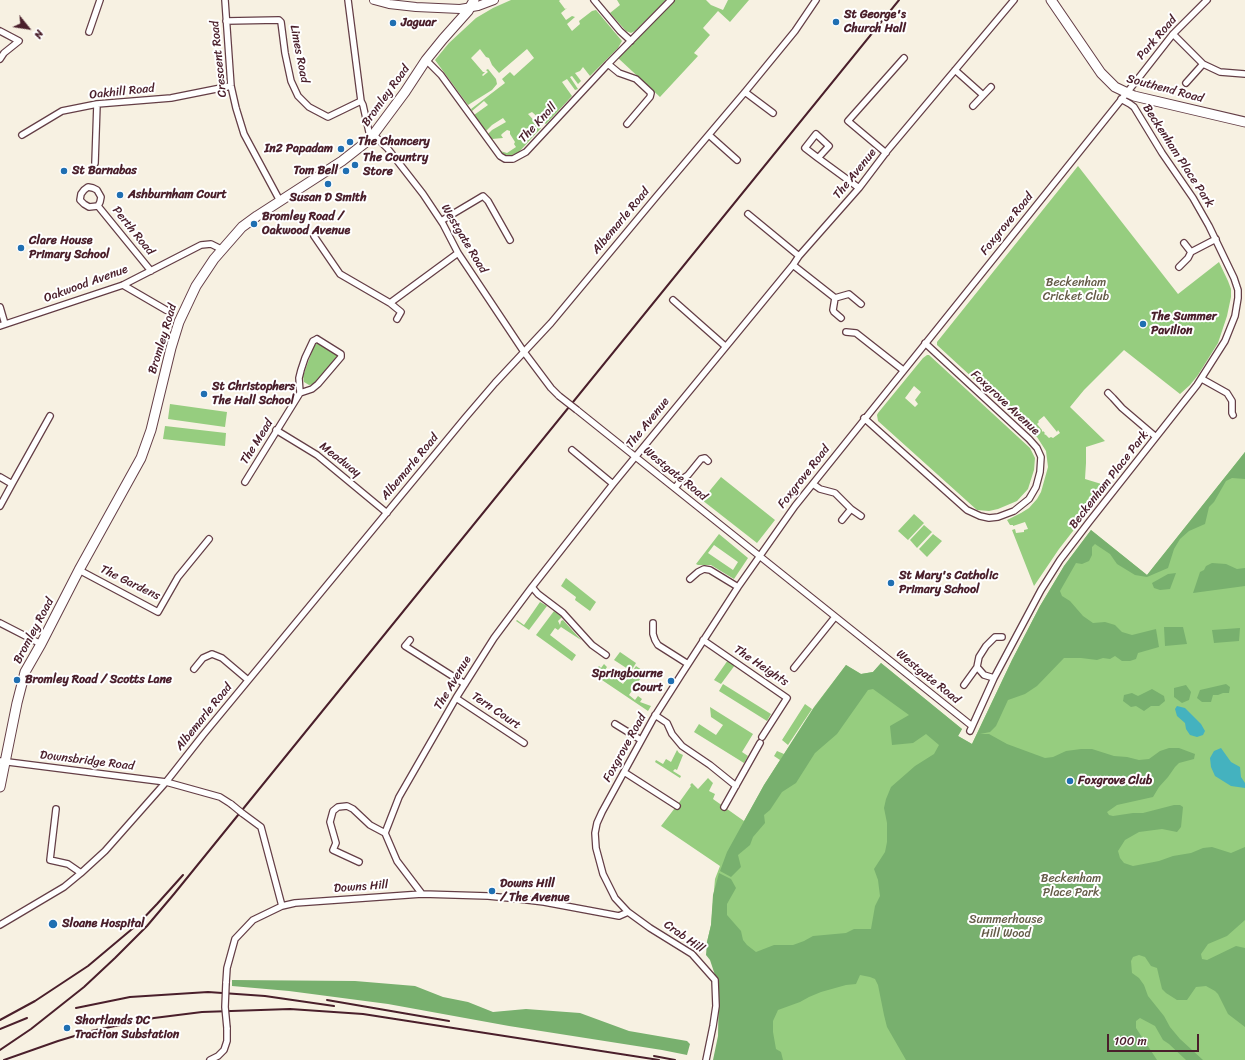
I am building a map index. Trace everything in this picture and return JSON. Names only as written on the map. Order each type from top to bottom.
[{"type":"main road","points":[[374,0],[389,4],[460,10],[472,4],[494,0]]},
{"type":"main road","name":"Southend Road","points":[[1051,0],[1101,73],[1112,86],[1124,96],[1245,122]]},
{"type":"main road","name":"Bromley Road","points":[[0,787],[2,762],[25,672],[141,458],[151,430],[171,348],[179,322],[196,286],[221,249],[242,226],[342,161],[373,135],[406,92],[426,60],[472,4]]},
{"type":"street","points":[[89,32],[99,0]]},
{"type":"street","name":"Crescent Road","points":[[225,0],[231,86],[244,134],[280,201]]},
{"type":"street","points":[[348,0],[361,101],[369,132],[373,135]]},
{"type":"street","points":[[594,0],[620,31],[631,41]]},
{"type":"street","name":"The Knoll","points":[[426,60],[440,75],[500,156],[508,160],[517,158],[526,152],[608,64],[671,0]]},
{"type":"street","name":"Albemarle Road","points":[[0,925],[64,887],[81,873],[105,851],[166,782],[248,680],[470,412],[551,323],[745,92],[795,31],[816,0]]},
{"type":"street","name":"The Avenue","points":[[386,833],[399,797],[456,698],[494,638],[532,587],[612,484],[799,256],[859,188],[886,153],[1014,0]]},
{"type":"street","name":"Park Road","points":[[1124,96],[1173,34],[1207,0]]},
{"type":"street","name":"Limes Road","points":[[226,21],[279,20],[282,25],[285,53],[291,81],[296,93],[309,107],[328,117],[361,101]]},
{"type":"street","points":[[0,31],[19,41],[4,53],[0,59]]},
{"type":"street","points":[[1173,34],[1203,64],[1220,72],[1245,74]]},
{"type":"street","points":[[886,153],[848,121],[904,58]]},
{"type":"street","points":[[608,64],[619,73],[636,79],[651,93],[650,97],[627,124]]},
{"type":"street","points":[[1186,83],[1203,64]]},
{"type":"street","points":[[955,70],[983,95]]},
{"type":"street","name":"Oakhill Road","points":[[22,135],[62,111],[97,104],[171,98],[231,86]]},
{"type":"street","points":[[973,106],[991,87]]},
{"type":"street","points":[[745,92],[773,113]]},
{"type":"street","name":"Beckenham Place Park","points":[[971,729],[994,678],[1041,590],[1060,560],[1202,379],[1229,332],[1235,316],[1238,296],[1234,278],[1216,239],[1196,202],[1162,153],[1134,107],[1124,96]]},
{"type":"street","name":"Foxgrove Road","points":[[628,912],[615,898],[603,874],[596,848],[595,833],[597,823],[602,812],[656,715],[738,586],[795,506],[864,418],[1124,96]]},
{"type":"street","points":[[95,164],[97,104]]},
{"type":"street","name":"Westgate Road","points":[[373,135],[388,149],[423,194],[441,221],[458,253],[524,352],[551,388],[559,396],[759,555],[971,729]]},
{"type":"street","points":[[709,135],[737,160]]},
{"type":"street","points":[[818,158],[859,188]]},
{"type":"street","points":[[441,221],[483,196],[488,201],[510,240]]},
{"type":"street","name":"Perth Road","points":[[98,206],[151,271]]},
{"type":"street","points":[[748,214],[799,256]]},
{"type":"street","points":[[314,236],[340,274],[390,303],[401,312],[397,318]]},
{"type":"street","points":[[1179,267],[1188,258],[1191,252],[1216,239]]},
{"type":"street","points":[[1184,243],[1191,252]]},
{"type":"street","name":"Oakwood Avenue","points":[[3,325],[123,285],[204,244],[210,244],[221,249]]},
{"type":"street","points":[[390,303],[458,253]]},
{"type":"street","points":[[793,265],[835,298]]},
{"type":"street","points":[[123,285],[166,310]]},
{"type":"street","points":[[835,298],[849,294],[861,304]]},
{"type":"street","points":[[1238,296],[1245,297]]},
{"type":"street","points":[[835,298],[833,306],[834,312],[841,318]]},
{"type":"street","points":[[673,300],[726,346]]},
{"type":"street","points":[[0,307],[3,325]]},
{"type":"street","points":[[846,332],[856,333],[903,370]]},
{"type":"street","points":[[317,339],[341,354],[341,357],[318,384],[300,393],[299,378],[301,370],[313,341],[317,339]]},
{"type":"street","name":"Foxgrove Avenue","points":[[864,418],[967,510],[988,518],[998,517],[1014,511],[1029,499],[1036,487],[1040,472],[1041,457],[1037,448],[925,343]]},
{"type":"street","points":[[1202,379],[1227,393],[1232,401],[1233,416]]},
{"type":"street","name":"The Mead","points":[[245,482],[300,393]]},
{"type":"street","points":[[1108,393],[1122,408],[1156,437]]},
{"type":"street","points":[[0,506],[50,416]]},
{"type":"street","name":"Meadway","points":[[276,430],[317,455],[387,512]]},
{"type":"street","points":[[572,450],[612,484]]},
{"type":"street","points":[[675,488],[701,459],[704,458],[708,461]]},
{"type":"street","points":[[0,477],[12,484]]},
{"type":"street","points":[[813,484],[820,489],[835,494],[861,516]]},
{"type":"street","points":[[842,520],[851,509]]},
{"type":"street","name":"The Gardens","points":[[79,570],[158,612],[178,577],[208,538]]},
{"type":"street","points":[[690,579],[704,569],[710,570],[738,586]]},
{"type":"street","points":[[532,587],[538,594],[563,613],[592,645],[606,655]]},
{"type":"street","points":[[794,668],[834,617]]},
{"type":"street","points":[[0,623],[41,644]]},
{"type":"street","points":[[654,623],[655,640],[658,645],[688,664]]},
{"type":"street","points":[[964,685],[977,666],[979,657],[986,646],[994,637],[1002,637]]},
{"type":"street","points":[[410,640],[405,646],[465,684]]},
{"type":"street","name":"The Heights","points":[[703,640],[787,698],[762,737]]},
{"type":"street","points":[[194,669],[203,658],[212,654],[217,655],[248,680]]},
{"type":"street","points":[[977,666],[984,675],[994,678]]},
{"type":"street","name":"Tern Court","points":[[456,698],[524,743]]},
{"type":"street","points":[[656,715],[667,723],[672,734],[682,746],[710,765],[736,786]]},
{"type":"street","points":[[615,724],[642,740]]},
{"type":"street","points":[[724,807],[760,743]]},
{"type":"street","name":"Downsbridge Road","points":[[2,762],[166,782],[220,797],[261,827],[282,906]]},
{"type":"street","points":[[624,772],[676,806]]},
{"type":"street","points":[[359,862],[333,850],[336,843],[330,822],[332,811],[338,807],[347,806],[353,809],[370,825],[386,833],[397,861],[422,894]]},
{"type":"street","points":[[56,809],[50,860],[68,864],[81,873]]},
{"type":"street","name":"Downs Hill","points":[[210,1060],[218,1056],[224,1050],[227,1041],[225,1007],[227,968],[235,939],[253,920],[282,906],[295,903],[422,894],[488,896],[519,899],[544,902],[619,916],[628,912]]},
{"type":"street","name":"Crab Hill","points":[[628,912],[650,928],[692,954],[715,980],[716,1006],[714,1026],[706,1060]]},
{"type":"green space","points":[[511,0],[560,0],[559,1],[565,9],[567,8],[561,13],[566,20],[572,16],[575,17],[567,24],[572,31],[580,24],[579,21],[592,11],[596,10],[622,41],[618,48],[590,76],[583,67],[580,71],[575,73],[581,81],[578,84],[572,76],[570,77],[578,89],[575,90],[567,79],[562,82],[572,96],[546,124],[532,112],[528,114],[541,128],[519,152],[510,156],[505,155],[500,151],[507,153],[516,147],[510,131],[507,130],[501,135],[503,138],[492,139],[488,134],[506,122],[503,118],[486,131],[474,115],[488,105],[484,101],[472,111],[471,109],[505,83],[502,79],[510,72],[514,76],[534,58],[527,49],[499,73],[492,65],[489,58],[486,57],[480,49],[471,58],[483,72],[485,72],[482,75],[483,76],[488,72],[486,70],[488,69],[496,79],[497,84],[492,90],[468,105],[435,60],[449,43],[476,18]]},
{"type":"green space","points":[[617,0],[666,0],[635,31],[631,33],[626,31],[610,13],[620,5]]},
{"type":"green space","points":[[675,0],[706,0],[711,5],[723,10],[728,0],[749,0],[730,22],[718,11],[703,28],[710,35],[694,53],[698,56],[660,97],[618,58]]},
{"type":"green space","name":"Beckenham Cricket Club","points":[[1078,166],[1178,294],[1219,262],[1231,289],[1227,316],[1218,343],[1198,375],[1180,394],[1124,350],[1084,390],[1070,407],[1105,441],[1086,447],[1085,479],[1108,486],[1059,549],[1034,586],[1012,530],[1015,529],[1016,533],[1024,532],[1024,530],[1028,529],[1025,522],[1013,526],[1010,525],[1007,520],[1029,508],[1041,492],[1048,467],[1046,451],[1037,437],[937,345],[937,342]],"holes":[[[1044,416],[1057,432],[1058,430],[1060,433],[1053,438],[1049,438],[1043,431],[1042,432],[1037,424],[1039,422],[1038,421]]]},
{"type":"green space","points":[[317,343],[338,356],[315,384],[309,385],[304,382],[303,376],[314,346]]},
{"type":"green space","points":[[929,355],[1030,448],[1035,458],[1034,470],[1028,489],[1017,501],[998,509],[989,511],[977,510],[878,421],[878,413],[923,358]],"holes":[[[914,386],[921,392],[915,400],[918,404],[915,407],[905,398]]]},
{"type":"green space","points":[[170,404],[227,412],[225,427],[168,419]]},
{"type":"green space","points":[[165,426],[226,433],[225,446],[163,439]]},
{"type":"green space","name":"Beckenham Place Park","points":[[1245,452],[1245,1060],[718,1060],[727,1012],[707,942],[711,925],[715,879],[720,866],[661,826],[691,786],[690,785],[692,783],[698,789],[708,778],[713,783],[709,791],[715,794],[713,799],[744,821],[780,760],[774,756],[777,751],[784,754],[814,707],[846,665],[861,674],[873,672],[881,663],[962,729],[958,736],[972,744],[1012,660],[1040,606],[1064,566],[1091,530],[1147,575]]},
{"type":"green space","name":"Summerhouse Hill Wood","points":[[1245,452],[1245,479],[1232,478],[1226,481],[1214,502],[1209,507],[1205,524],[1189,531],[1180,539],[1174,549],[1168,568],[1147,577],[1135,575],[1117,564],[1110,554],[1095,544],[1092,547],[1092,555],[1089,561],[1082,564],[1076,563],[1060,591],[1062,596],[1070,601],[1083,616],[1093,623],[1105,622],[1115,625],[1122,632],[1132,635],[1156,629],[1159,647],[1138,653],[1136,659],[1130,661],[1122,661],[1115,656],[1110,659],[1103,658],[1097,660],[1064,658],[1037,686],[1025,694],[1008,700],[996,726],[990,732],[980,734],[989,734],[1007,744],[1045,758],[1053,757],[1066,751],[1081,749],[1092,749],[1114,756],[1139,760],[1149,759],[1160,751],[1169,748],[1179,748],[1195,754],[1194,759],[1179,763],[1175,767],[1153,797],[1117,805],[1107,812],[1109,815],[1113,816],[1143,813],[1174,805],[1180,805],[1183,807],[1181,827],[1177,832],[1162,829],[1139,832],[1125,840],[1118,851],[1120,858],[1124,863],[1133,866],[1191,853],[1203,848],[1212,847],[1231,853],[1245,847],[1245,920],[1227,936],[1208,944],[1201,954],[1202,959],[1207,960],[1236,946],[1245,948],[1245,1027],[1228,1014],[1218,994],[1206,986],[1196,987],[1187,1000],[1177,1000],[1166,993],[1162,989],[1157,968],[1151,966],[1145,957],[1139,955],[1133,957],[1131,961],[1132,973],[1139,978],[1144,985],[1148,996],[1164,1016],[1170,1027],[1180,1039],[1203,1060],[1186,1060],[1163,1040],[1155,1026],[1140,1018],[1136,1021],[1136,1028],[1157,1060],[906,1060],[887,1027],[878,985],[875,979],[860,975],[856,984],[846,985],[821,992],[778,1010],[773,1021],[773,1032],[776,1049],[781,1052],[783,1060],[713,1060],[718,1036],[719,987],[710,960],[706,955],[711,925],[713,895],[719,873],[731,879],[736,888],[727,904],[727,915],[741,931],[743,940],[756,952],[774,945],[793,945],[813,936],[846,933],[854,929],[871,929],[875,906],[880,896],[878,880],[874,869],[885,852],[887,842],[887,823],[884,808],[886,799],[891,787],[915,766],[934,754],[939,745],[926,734],[913,743],[892,745],[890,726],[909,715],[873,689],[868,690],[837,734],[815,753],[796,783],[782,792],[770,810],[764,815],[765,823],[753,837],[750,845],[738,855],[741,867],[731,877],[720,871],[727,852],[764,785],[813,709],[846,665],[861,674],[873,672],[881,663],[962,729],[958,736],[972,744],[1012,660],[1040,606],[1064,566],[1091,530],[1147,575]]},
{"type":"green space","points":[[721,477],[775,520],[757,543],[702,500]]},
{"type":"green space","points":[[914,514],[924,523],[908,540],[898,531]]},
{"type":"green space","points":[[924,525],[932,532],[917,548],[910,540]]},
{"type":"green space","points":[[719,534],[748,558],[734,579],[711,565],[696,564]],"holes":[[[714,545],[738,562],[733,570],[708,553]]]},
{"type":"green space","points":[[933,534],[942,541],[927,557],[919,549]]},
{"type":"green space","points":[[1212,563],[1226,564],[1237,569],[1245,568],[1245,586],[1193,593],[1200,572]]},
{"type":"green space","points":[[1176,573],[1170,589],[1160,590],[1154,588],[1152,583],[1168,574]]},
{"type":"green space","points":[[566,578],[596,602],[590,611],[575,600],[576,597],[561,586]]},
{"type":"green space","points":[[540,602],[547,606],[529,630],[516,621],[517,620],[524,625]]},
{"type":"green space","points":[[554,611],[562,617],[558,621],[560,625],[561,621],[563,620],[581,640],[561,627],[558,630],[555,628],[550,635],[576,655],[572,661],[536,635]]},
{"type":"green space","points":[[1164,627],[1183,627],[1187,644],[1165,646]]},
{"type":"green space","points":[[1240,628],[1239,641],[1214,643],[1212,630]]},
{"type":"green space","points":[[620,652],[636,663],[631,671],[614,660]]},
{"type":"green space","points":[[728,660],[735,665],[721,684],[714,680]]},
{"type":"green space","points":[[604,664],[607,667],[605,670],[623,684],[633,670],[635,670],[634,669],[636,666],[645,672],[629,695],[635,700],[638,696],[642,699],[640,702],[651,706],[648,711],[593,674],[599,666],[601,668]]},
{"type":"green space","points":[[723,684],[771,714],[767,721],[719,691]]},
{"type":"green space","points":[[1226,684],[1230,687],[1229,693],[1213,695],[1211,702],[1202,702],[1197,698],[1200,690]]},
{"type":"green space","points":[[1186,685],[1191,692],[1189,700],[1182,703],[1174,697],[1174,688]]},
{"type":"green space","points":[[1152,689],[1164,696],[1165,701],[1159,706],[1151,706],[1144,711],[1136,706],[1131,707],[1123,701],[1124,695],[1132,693],[1138,696]]},
{"type":"green space","points":[[805,704],[812,709],[788,745],[782,740]]},
{"type":"green space","points":[[710,707],[753,734],[742,752],[748,756],[744,763],[694,732],[699,724],[716,735],[723,725],[711,717]]},
{"type":"green space","points":[[677,750],[683,755],[677,770],[675,769],[673,771],[681,776],[680,778],[655,762],[656,760],[663,764],[666,759],[671,762]]},
{"type":"green space","points":[[232,980],[355,981],[415,986],[443,997],[468,1002],[493,1012],[526,1009],[580,1013],[629,1031],[687,1041],[690,1044],[687,1055],[509,1026],[388,1004],[289,991],[232,986]]},
{"type":"water","points":[[1177,706],[1185,708],[1201,724],[1205,731],[1203,735],[1197,737],[1190,735],[1186,729],[1185,723],[1177,716],[1175,709]]},
{"type":"water","points":[[1221,748],[1231,762],[1240,767],[1241,777],[1245,783],[1245,788],[1231,786],[1215,776],[1211,767],[1210,758],[1214,751]]},
{"type":"railway","points":[[0,1050],[31,1029],[84,987],[147,926],[899,0]]},
{"type":"railway","points":[[0,1020],[35,1001],[88,966],[138,924],[183,875]]},
{"type":"railway","points":[[76,1008],[130,997],[208,992],[265,996],[334,1006]]},
{"type":"railway","points":[[327,1000],[449,1021]]},
{"type":"railway","points":[[4,1060],[91,1031],[154,1018],[202,1012],[290,1009],[363,1014],[659,1060]]},
{"type":"railway","points":[[0,1029],[27,1018]]},
{"type":"railway","points":[[654,1056],[675,1060]]},
{"type":"place","name":"St George's Church Hall","points":[[836,22]]},
{"type":"place","name":"Jaguar","points":[[393,23]]},
{"type":"place","name":"The Chancery","points":[[350,142]]},
{"type":"place","name":"In2 Papadam","points":[[341,149]]},
{"type":"place","name":"The Country Store","points":[[355,165]]},
{"type":"place","name":"St Barnabas","points":[[64,171]]},
{"type":"place","name":"Tom Bell","points":[[346,171]]},
{"type":"place","name":"Susan D Smith","points":[[328,184]]},
{"type":"place","name":"Ashburnham Court","points":[[120,195]]},
{"type":"place","name":"Bromley Road / Oakwood Avenue","points":[[254,224]]},
{"type":"place","name":"Clare House Primary School","points":[[21,248]]},
{"type":"place","name":"The Summer Pavilion","points":[[1143,324]]},
{"type":"place","name":"St Christophers The Hall School","points":[[204,394]]},
{"type":"place","name":"St Mary's Catholic Primary School","points":[[891,583]]},
{"type":"place","name":"Bromley Road / Scotts Lane","points":[[17,680]]},
{"type":"place","name":"Springbourne Court","points":[[671,681]]},
{"type":"place","name":"Foxgrove Club","points":[[1070,781]]},
{"type":"place","name":"Downs Hill / The Avenue","points":[[492,891]]},
{"type":"place","name":"Sloane Hospital","points":[[53,924]]},
{"type":"place","name":"Shortlands DC Traction Substation","points":[[67,1028]]}]
